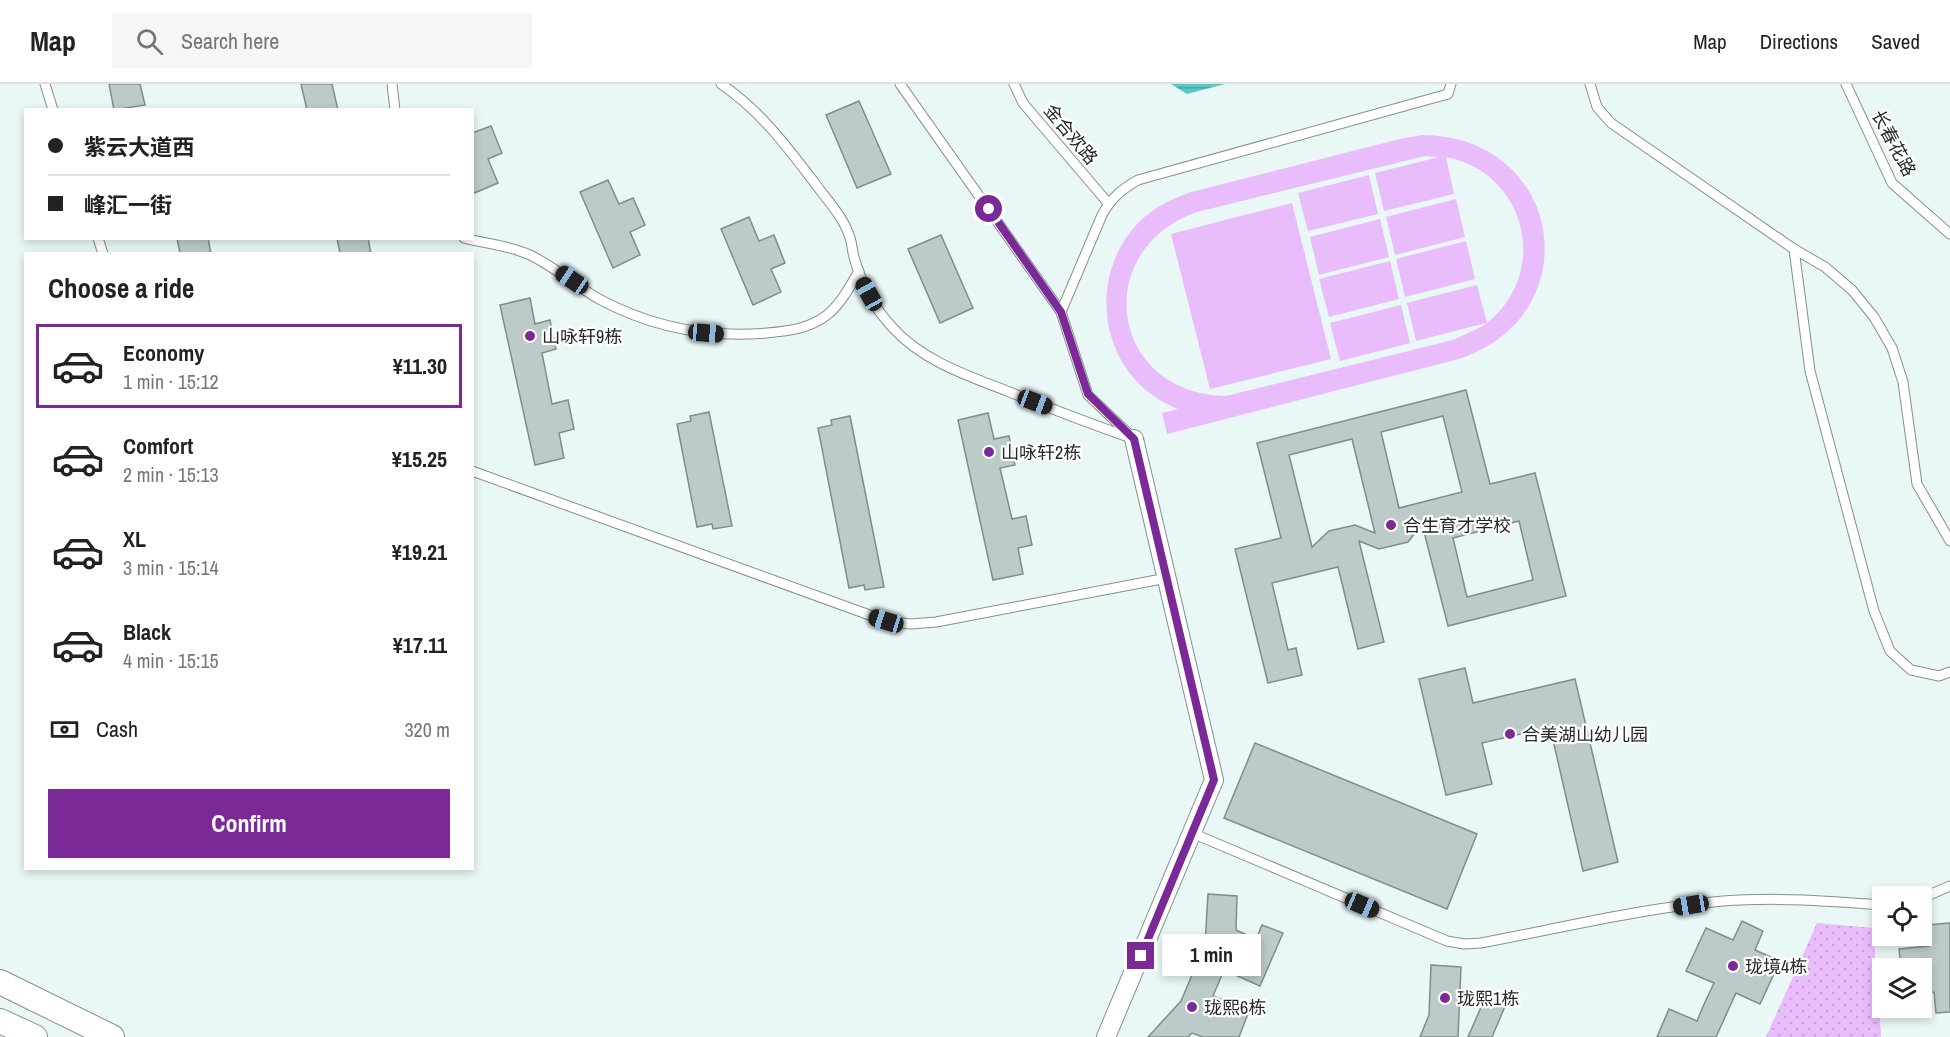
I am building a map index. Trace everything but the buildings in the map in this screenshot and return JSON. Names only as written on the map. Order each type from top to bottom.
[{"type":"main road","points":[[0,982],[112,1037]]},
{"type":"main road","points":[[0,1021],[35,1037]]},
{"type":"street","points":[[1106,1037],[1214,780],[1134,439]]},
{"type":"lane","points":[[45,84],[52,108]]},
{"type":"lane","points":[[392,84],[395,108]]},
{"type":"lane","points":[[721,84],[740,97],[771,127],[839,215],[849,234],[859,271],[876,306],[893,328],[913,347],[937,362],[1134,439]]},
{"type":"lane","points":[[900,84],[1061,312],[1088,394],[1134,439]]},
{"type":"lane","name":"金合欢路","points":[[1014,84],[1023,103],[1108,203]]},
{"type":"lane","points":[[1061,312],[1102,214],[1108,203],[1122,189],[1138,180],[1448,94],[1451,84]]},
{"type":"lane","points":[[1590,84],[1597,107],[1611,123],[1794,249],[1825,267],[1852,290],[1874,317],[1892,348],[1903,382],[1917,484],[1950,541]]},
{"type":"lane","name":"长春花路","points":[[1846,84],[1892,183],[1950,234]]},
{"type":"lane","points":[[474,240],[498,244],[530,255],[559,271],[599,299],[643,319],[690,332],[729,335],[788,331],[809,326],[828,315],[859,271]]},
{"type":"lane","points":[[1794,249],[1810,371],[1874,611],[1890,651],[1911,670],[1939,676],[1950,672]]},
{"type":"lane","points":[[474,472],[886,621],[911,624],[936,622],[1167,578]]},
{"type":"lane","points":[[1192,833],[1447,941],[1464,944],[1723,901],[1788,899],[1872,904]]},
{"type":"lane","points":[[1932,894],[1950,886]]},
{"type":"shaded area","points":[[1423,135],[1470,143],[1507,165],[1531,195],[1543,231],[1543,269],[1529,306],[1501,337],[1459,359],[1167,434],[1162,413],[1178,409],[1152,395],[1132,375],[1117,352],[1109,326],[1106,299],[1111,271],[1121,245],[1139,222],[1164,204],[1191,192]],"holes":[[[1425,156],[1439,157],[1375,173],[1384,211],[1454,194],[1446,157],[1473,166],[1495,182],[1511,203],[1520,226],[1523,252],[1519,278],[1507,302],[1487,323],[1477,285],[1407,303],[1416,341],[1486,323],[1483,326],[1453,340],[1226,396],[1187,389],[1157,372],[1137,347],[1128,318],[1128,286],[1140,256],[1162,231],[1197,212]]]},
{"type":"shaded area","points":[[1369,175],[1378,214],[1308,231],[1298,193]]},
{"type":"shaded area","points":[[1456,199],[1465,237],[1395,255],[1386,217]]},
{"type":"shaded area","points":[[1292,203],[1331,359],[1210,389],[1171,234]]},
{"type":"shaded area","points":[[1380,219],[1389,257],[1319,275],[1310,237]]},
{"type":"shaded area","points":[[1466,241],[1475,279],[1405,297],[1396,259]]},
{"type":"shaded area","points":[[1390,261],[1399,299],[1329,317],[1319,279]]},
{"type":"shaded area","points":[[1401,305],[1410,343],[1340,361],[1330,323]]},
{"type":"shaded area","points":[[1817,923],[1872,928],[1872,946],[1874,946],[1875,958],[1872,958],[1872,1018],[1880,1018],[1881,1037],[1766,1037]]},
{"type":"water","points":[[1171,84],[1225,84],[1187,94]]},
{"type":"place","name":"山咏轩9栋","points":[[530,336]]},
{"type":"place","name":"山咏轩2栋","points":[[989,452]]},
{"type":"place","name":"合生育才学校","points":[[1391,525]]},
{"type":"place","name":"合美湖山幼儿园","points":[[1510,734]]},
{"type":"place","name":"珑境4栋","points":[[1733,966]]},
{"type":"place","name":"珑熙1栋","points":[[1445,998]]},
{"type":"place","name":"珑熙6栋","points":[[1192,1007]]},
{"type":"route","points":[[989,209],[1061,312],[1088,394],[1134,439],[1214,780],[1141,956]]}]
